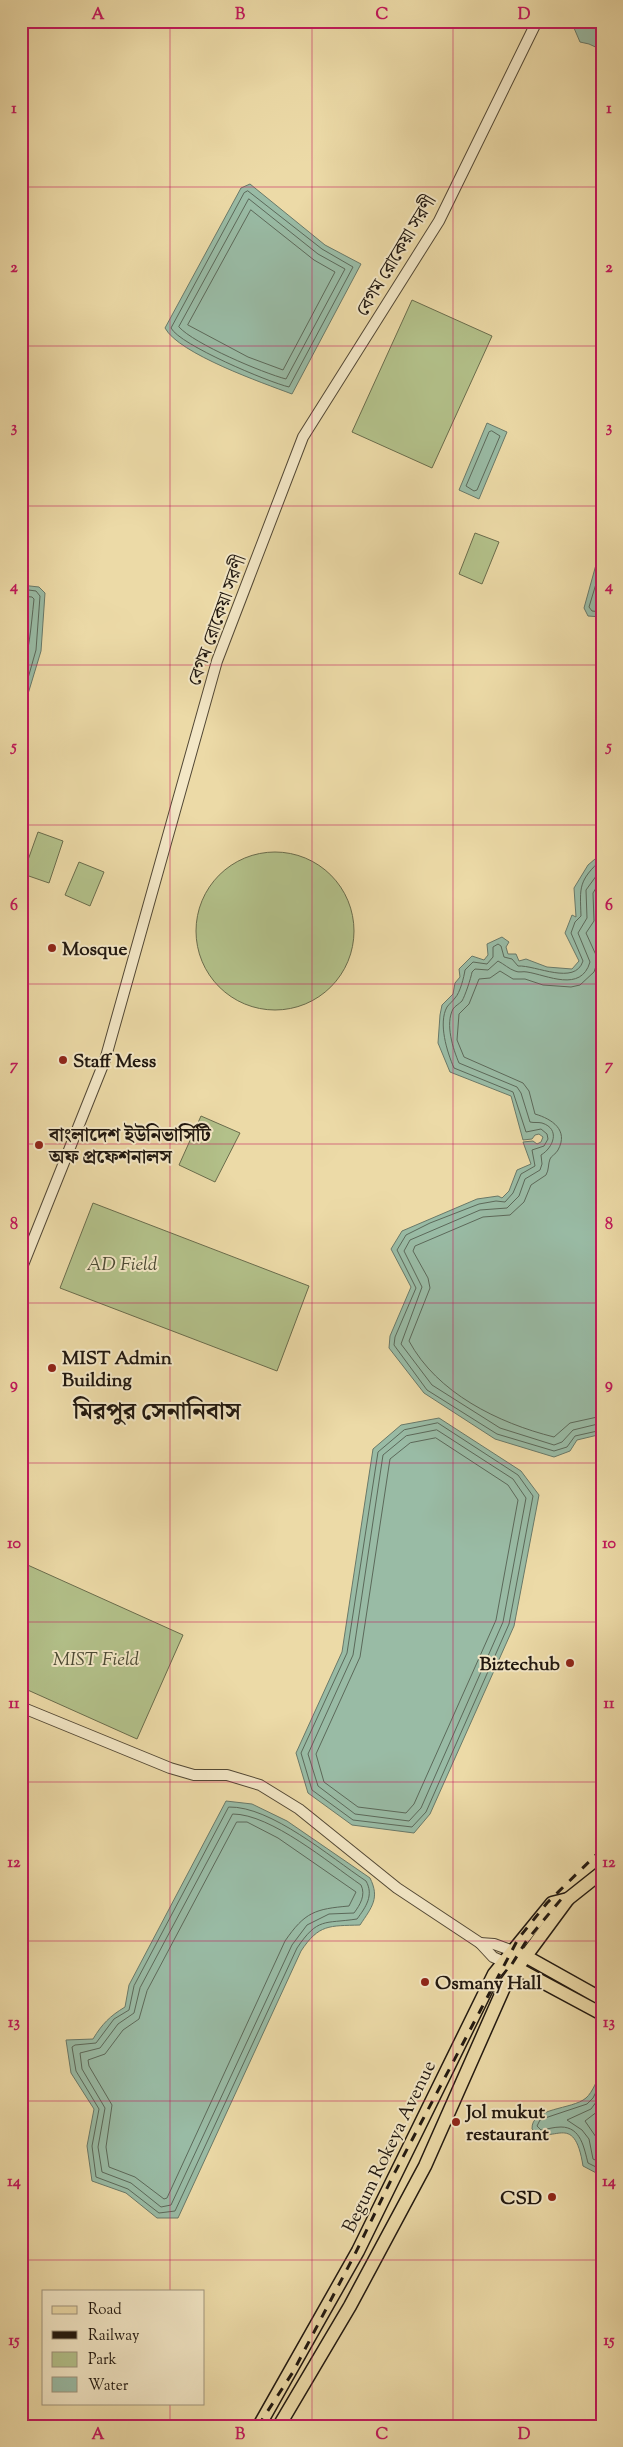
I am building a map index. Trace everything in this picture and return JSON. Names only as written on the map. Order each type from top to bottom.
[{"type":"main road","points":[[568,1898],[602,1872]]},
{"type":"main road","name":"Begum Rokeya Avenue","points":[[259,2426],[349,2268],[486,1988],[504,1962],[552,1903],[568,1898]]},
{"type":"main road","name":"Begum Rokeya Avenue","points":[[279,2426],[350,2306],[424,2166],[506,1983],[568,1898]]},
{"type":"main road","points":[[513,1951],[526,1954],[602,1999]]},
{"type":"main road","points":[[504,1962],[602,2014]]},
{"type":"street","name":"বেগম রোকেয়া সরণী","points":[[21,1270],[105,1060],[217,661],[303,437],[439,221],[537,21]]},
{"type":"street","points":[[21,1707],[170,1768],[194,1775],[227,1775],[260,1785],[299,1809],[397,1888],[480,1943],[493,1957],[504,1962]]},
{"type":"street","points":[[480,1943],[494,1944],[513,1951]]},
{"type":"green space","points":[[412,300],[492,336],[432,468],[352,432]]},
{"type":"green space","points":[[475,533],[499,542],[482,584],[459,574]]},
{"type":"green space","points":[[38,832],[63,841],[49,883],[23,874]]},
{"type":"green space","points":[[283,852],[298,855],[312,861],[331,875],[341,887],[351,908],[354,931],[351,954],[341,975],[331,987],[319,997],[298,1007],[283,1010],[267,1010],[252,1007],[231,997],[209,975],[197,946],[196,923],[199,908],[209,887],[231,865],[260,853]]},
{"type":"green space","points":[[79,862],[104,872],[90,906],[65,895]]},
{"type":"green space","points":[[201,1116],[240,1133],[215,1182],[179,1165]]},
{"type":"green space","name":"AD Field","points":[[93,1203],[309,1286],[277,1371],[60,1288]]},
{"type":"green space","name":"MIST Field","points":[[21,1562],[183,1635],[137,1739],[21,1687]]},
{"type":"water","points":[[51,21],[136,21],[119,26],[94,27]]},
{"type":"water","points":[[571,21],[602,21],[602,50],[580,42]]},
{"type":"water","points":[[250,184],[325,245],[361,264],[292,394],[223,367],[187,348],[173,338],[165,328],[241,188]]},
{"type":"water","points":[[487,423],[507,432],[479,499],[459,490]]},
{"type":"water","points":[[602,543],[602,617],[588,616],[584,608]]},
{"type":"water","points":[[21,585],[39,587],[45,593],[41,651],[21,717]]},
{"type":"water","points":[[602,853],[602,1434],[577,1440],[570,1451],[554,1457],[495,1439],[424,1393],[389,1348],[390,1336],[411,1287],[391,1249],[402,1231],[477,1199],[498,1196],[502,1198],[509,1191],[517,1170],[531,1164],[523,1142],[533,1141],[537,1144],[541,1142],[543,1137],[539,1134],[535,1135],[532,1139],[523,1140],[511,1096],[450,1072],[438,1043],[442,1005],[453,994],[455,983],[460,977],[459,969],[472,956],[484,960],[488,955],[487,944],[502,937],[509,942],[506,947],[508,954],[516,954],[519,961],[526,959],[547,967],[572,969],[579,961],[565,933],[572,915],[576,917],[574,888],[588,865]]},
{"type":"water","points":[[439,1418],[521,1471],[539,1495],[514,1626],[430,1814],[414,1833],[352,1825],[308,1793],[296,1753],[342,1652],[373,1449],[401,1425]]},
{"type":"water","points":[[226,1801],[252,1804],[287,1821],[370,1878],[374,1897],[371,1907],[360,1925],[326,1928],[319,1931],[307,1942],[301,1951],[178,2218],[157,2218],[126,2193],[92,2181],[87,2146],[94,2109],[71,2073],[66,2040],[93,2039],[107,2021],[125,2007],[129,1985]]},
{"type":"water","points":[[602,2071],[602,2176],[583,2166],[574,2138],[562,2133],[540,2134],[532,2129],[533,2122],[538,2117],[553,2110],[580,2102],[586,2098]]},
{"type":"railway","points":[[258,2426],[293,2372],[355,2254],[394,2174],[518,1939],[547,1903],[602,1849]]},
{"type":"railway","points":[[512,1964],[527,1940],[563,1897]]},
{"type":"place","name":"Mosque","points":[[52,948]]},
{"type":"place","name":"Staff Mess","points":[[63,1060]]},
{"type":"place","name":"বাংলাদেশ ইউনিভার্সিটি অফ প্রফেশনালস","points":[[39,1145]]},
{"type":"place","name":"MIST Admin Building","points":[[52,1368]]},
{"type":"place","name":"Biztechub","points":[[570,1663]]},
{"type":"place","name":"Osmany Hall","points":[[425,1982]]},
{"type":"place","name":"Jol mukut restaurant","points":[[456,2122]]},
{"type":"place","name":"CSD","points":[[552,2197]]},
{"type":"district","name":"মিরপুর সেনানিবাস","points":[[157,1411]]}]
